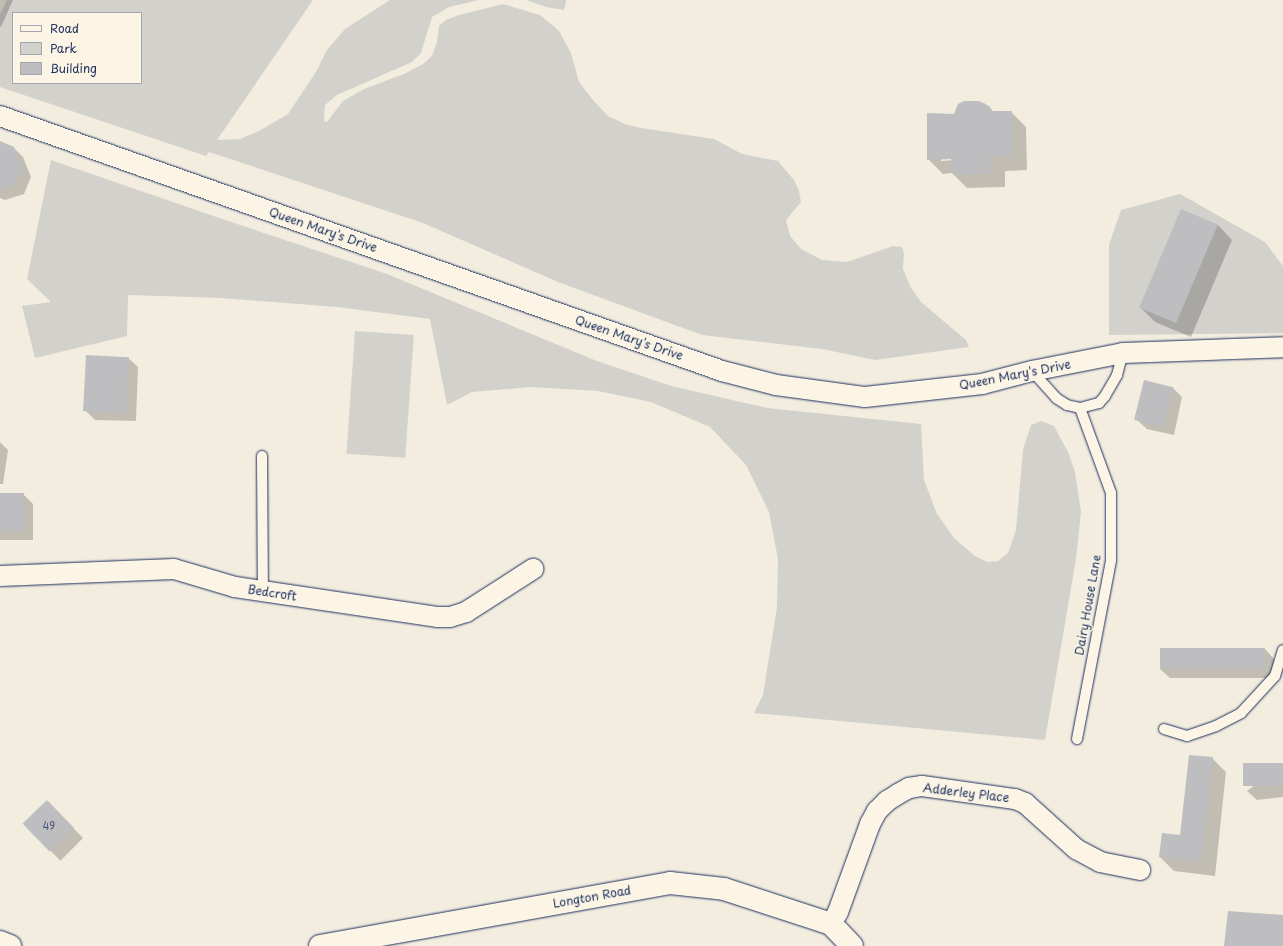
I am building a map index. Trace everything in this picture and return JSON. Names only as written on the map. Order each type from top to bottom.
[{"type":"street","name":"Queen Mary's Drive","points":[[0,116],[714,368],[776,385],[865,397],[982,384],[1032,371],[1123,353],[1283,347]]},
{"type":"street","name":"Bedcroft","points":[[0,576],[174,569],[235,587],[263,592],[437,617],[450,617],[466,612],[480,605],[533,570]]},
{"type":"street","name":"Adderley Place","points":[[831,924],[838,912],[870,824],[877,811],[887,801],[909,788],[922,786],[1015,799],[1025,803],[1076,849],[1100,862],[1140,870]]},
{"type":"street","name":"Longton Road","points":[[320,946],[670,883],[724,889],[831,924],[852,946]]},
{"type":"street","points":[[0,942],[10,946]]},
{"type":"lane","points":[[1032,371],[1056,398],[1067,405],[1080,408],[1099,403],[1105,396],[1117,375],[1123,353]]},
{"type":"lane","name":"Dairy House Lane","points":[[1077,739],[1111,560],[1111,493],[1080,408]]},
{"type":"lane","points":[[262,456],[263,592]]},
{"type":"lane","points":[[1164,729],[1187,736],[1216,726],[1241,713],[1275,676],[1283,650]]},
{"type":"green space","points":[[7,0],[313,0],[217,140],[240,139],[259,131],[288,114],[316,72],[327,50],[345,29],[390,0],[479,0],[449,7],[432,17],[421,53],[412,62],[337,95],[325,105],[324,121],[327,122],[343,101],[364,89],[404,74],[423,64],[432,56],[437,42],[439,26],[446,20],[459,15],[503,4],[540,15],[559,31],[571,53],[579,82],[608,116],[625,124],[641,128],[714,139],[742,154],[778,161],[794,180],[799,191],[801,202],[786,220],[790,236],[801,249],[822,260],[847,262],[893,246],[902,247],[904,254],[903,269],[911,288],[921,302],[966,340],[969,347],[875,360],[822,349],[702,335],[558,282],[423,223],[209,152],[206,156],[0,87],[0,14]]},
{"type":"green space","points":[[526,0],[566,0],[566,2],[564,10],[546,7]]},
{"type":"green space","points":[[51,160],[387,274],[597,361],[671,386],[767,408],[921,424],[924,480],[937,514],[954,538],[975,556],[987,562],[998,561],[1008,553],[1016,530],[1023,450],[1031,425],[1041,421],[1054,426],[1068,452],[1075,472],[1081,512],[1076,559],[1045,740],[754,713],[763,695],[777,607],[778,559],[769,512],[746,465],[710,427],[651,402],[598,391],[531,387],[472,392],[447,405],[430,319],[337,307],[222,298],[128,295],[127,336],[35,358],[22,306],[51,302],[27,279]]},
{"type":"green space","points":[[1180,194],[1265,242],[1283,266],[1283,333],[1109,335],[1109,245],[1121,210]]},
{"type":"green space","points":[[355,331],[414,335],[405,458],[346,454]]},
{"type":"building","points":[[964,101],[978,101],[984,103],[990,107],[991,111],[1012,111],[1013,156],[991,157],[991,174],[952,174],[951,159],[927,160],[927,113],[954,114],[958,104]]},
{"type":"building","points":[[0,141],[14,147],[22,167],[15,185],[0,189]]},
{"type":"building","points":[[1181,209],[1218,225],[1176,323],[1139,307]]},
{"type":"building","points":[[86,355],[129,357],[126,413],[83,411]]},
{"type":"building","points":[[1144,380],[1173,387],[1163,427],[1134,420]]},
{"type":"building","points":[[0,493],[24,493],[24,531],[0,531]]},
{"type":"building","points":[[1160,648],[1265,648],[1265,669],[1160,669]]},
{"type":"building","points":[[1189,755],[1213,757],[1201,862],[1159,857],[1162,833],[1180,835]]},
{"type":"building","points":[[1243,763],[1283,763],[1283,786],[1243,786]]},
{"type":"building","points":[[47,800],[74,828],[50,852],[23,824]]},
{"type":"building","points":[[1228,911],[1283,915],[1283,946],[1224,946]]}]
